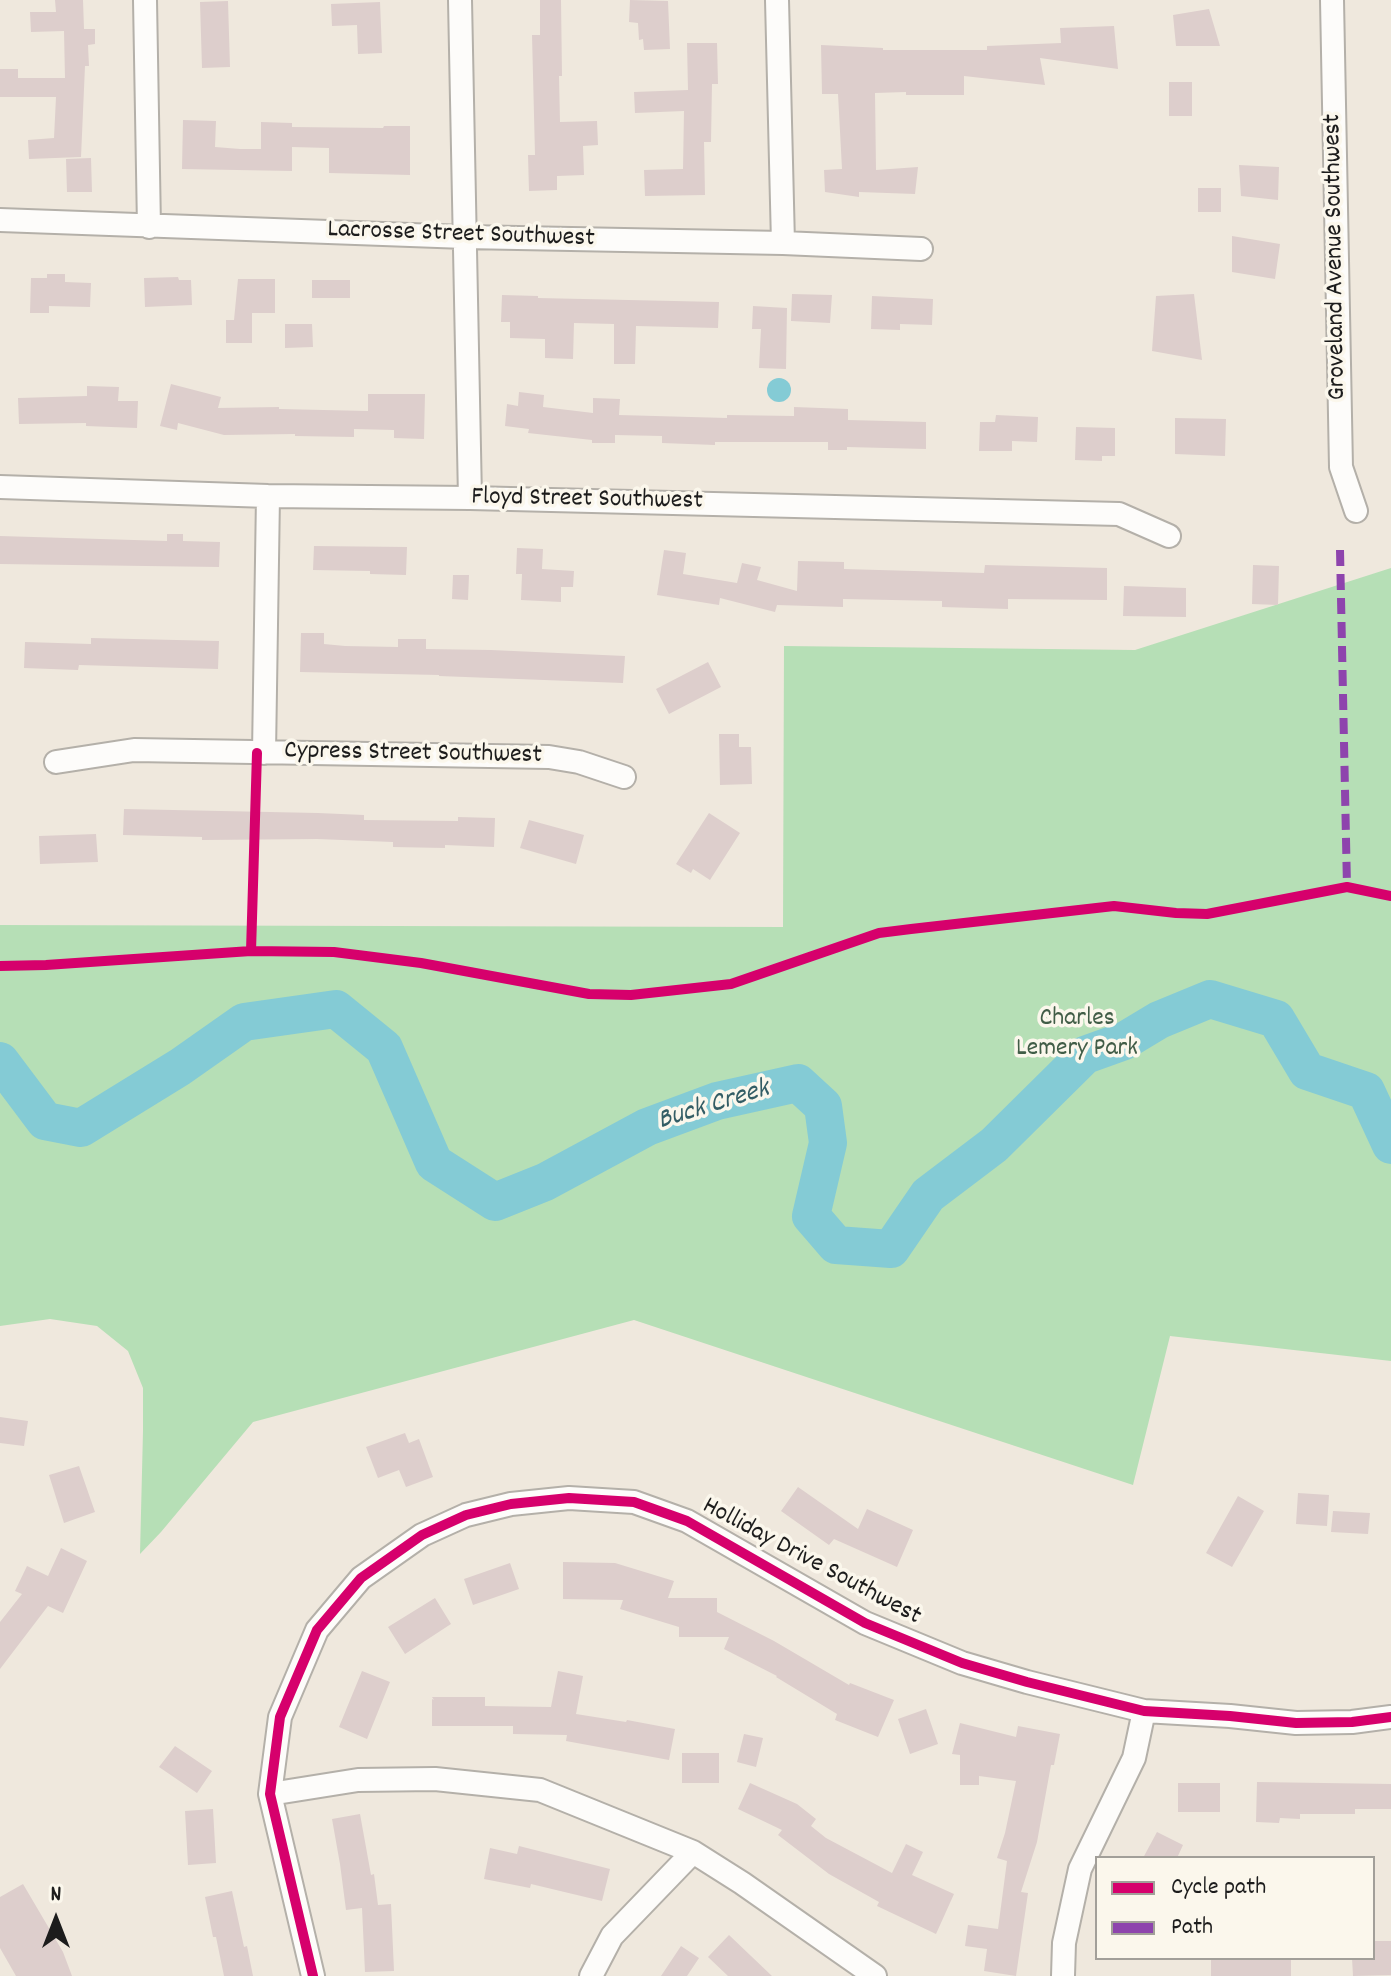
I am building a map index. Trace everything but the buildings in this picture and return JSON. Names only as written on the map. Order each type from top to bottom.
[{"type":"street","points":[[145,0],[149,227]]},
{"type":"street","points":[[460,0],[470,498]]},
{"type":"street","points":[[777,0],[783,243]]},
{"type":"street","name":"Groveland Avenue Southwest","points":[[1332,0],[1341,467],[1356,511]]},
{"type":"street","name":"Lacrosse Street Southwest","points":[[0,220],[921,249]]},
{"type":"street","name":"Floyd Street Southwest","points":[[0,487],[268,496],[1119,514],[1169,536]]},
{"type":"street","points":[[264,753],[268,496]]},
{"type":"street","name":"Cypress Street Southwest","points":[[56,762],[134,750],[549,757],[579,762],[624,777]]},
{"type":"street","name":"Holliday Drive Southwest","points":[[313,1976],[270,1794],[280,1717],[317,1630],[361,1578],[422,1535],[466,1515],[511,1504],[569,1498],[634,1502],[687,1521],[865,1623],[962,1663],[1144,1711],[1296,1723],[1352,1722],[1391,1717]]},
{"type":"street","points":[[1063,1976],[1064,1943],[1080,1869],[1134,1758],[1144,1711]]},
{"type":"street","points":[[270,1794],[358,1780],[419,1779],[540,1790],[693,1852],[875,1976]]},
{"type":"street","points":[[591,1976],[612,1936],[693,1852]]},
{"type":"green space","name":"Charles Lemery Park","points":[[1391,568],[1391,1361],[1170,1336],[1133,1485],[634,1320],[253,1422],[140,1554],[143,1388],[128,1351],[97,1326],[50,1319],[0,1326],[0,925],[783,927],[784,646],[1135,650]]},
{"type":"water","points":[[779,378],[787,382],[791,390],[787,398],[779,402],[771,398],[767,390],[771,382]]},
{"type":"waterway","name":"Buck Creek","points":[[0,1061],[45,1121],[81,1128],[180,1067],[244,1022],[336,1009],[384,1048],[434,1163],[495,1202],[545,1182],[647,1127],[717,1101],[798,1083],[823,1106],[828,1143],[811,1216],[836,1245],[891,1249],[928,1195],[994,1145],[1085,1055],[1124,1041],[1159,1020],[1210,999],[1276,1019],[1307,1071],[1366,1091],[1391,1145]]},
{"type":"marked path","points":[[1340,550],[1347,887]]},
{"type":"cycle path","points":[[251,951],[257,753]]},
{"type":"cycle path","points":[[0,966],[251,951],[334,952],[421,963],[589,994],[631,995],[731,984],[879,933],[1114,906],[1207,914],[1347,887],[1391,896]]},
{"type":"cycle path","points":[[313,1976],[270,1794],[280,1717],[317,1630],[361,1578],[422,1535],[466,1515],[511,1504],[569,1498],[634,1502],[687,1521],[865,1623],[962,1663],[1144,1711],[1296,1723],[1352,1722],[1391,1717]]}]
